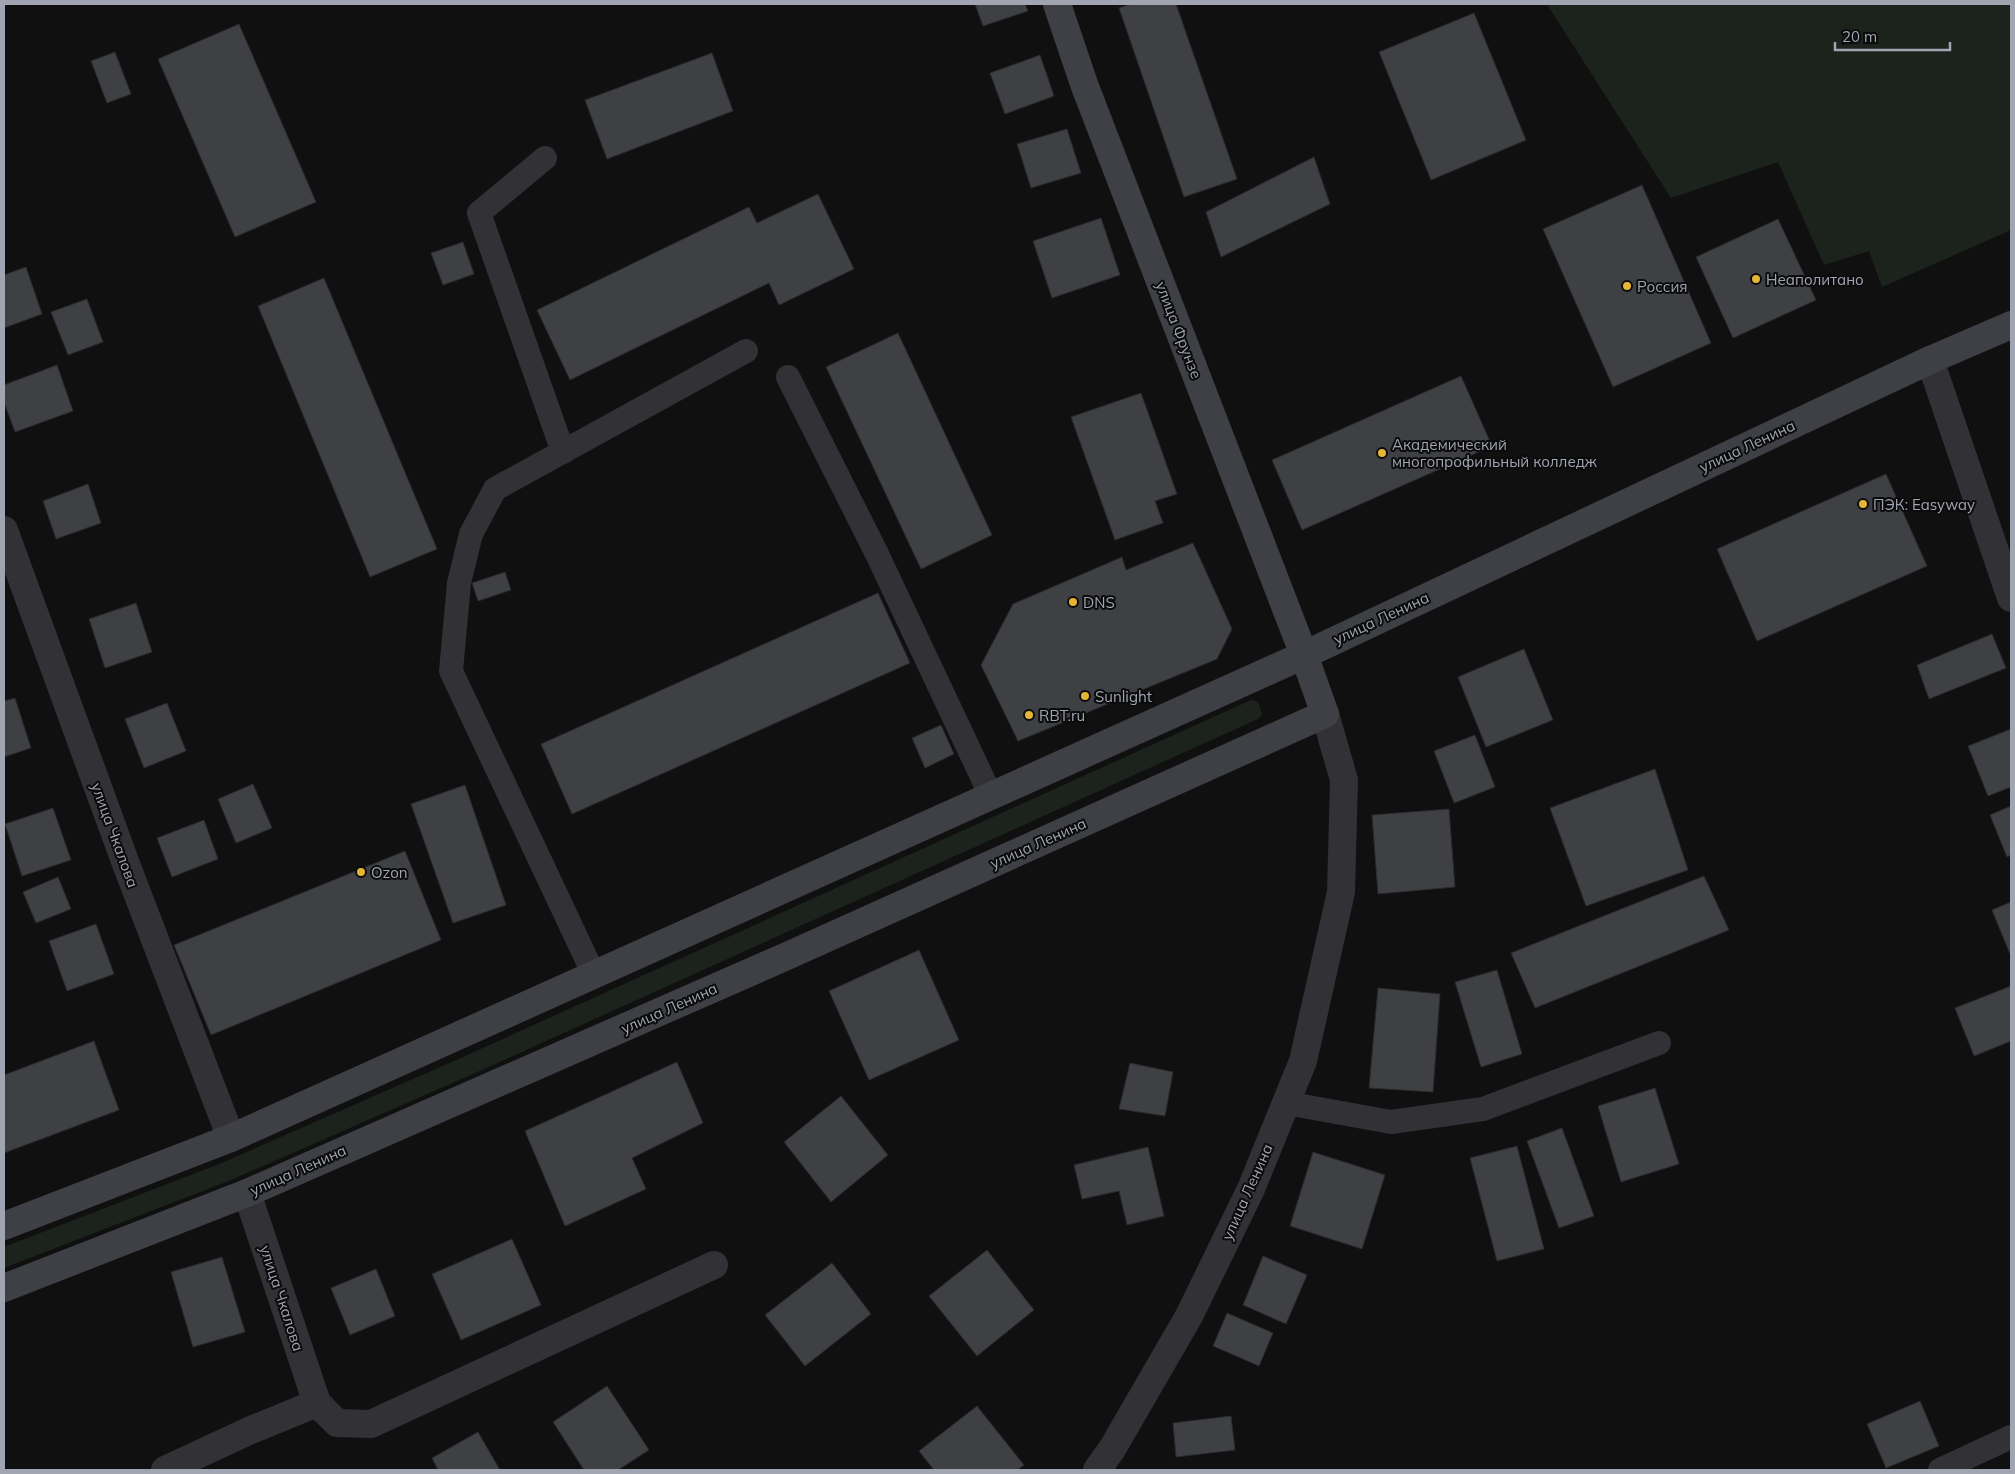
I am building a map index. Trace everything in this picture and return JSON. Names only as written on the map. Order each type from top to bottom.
[{"type":"street","name":"улица Фрунзе","points":[[1057,4],[1084,84],[1304,654],[1325,714]]},
{"type":"street","name":"улица Ленина","points":[[4,1226],[231,1138],[1304,654],[1930,360],[2011,325]]},
{"type":"street","points":[[1930,360],[2011,598]]},
{"type":"street","name":"улица Чкалова","points":[[4,530],[126,864],[231,1138]]},
{"type":"street","name":"улица Ленина","points":[[4,1288],[247,1193],[787,956],[1325,714],[1344,780],[1340,892],[1304,1061],[1251,1189],[1189,1316],[1112,1450],[1097,1470]]},
{"type":"street","name":"улица Чкалова","points":[[247,1193],[317,1403]]},
{"type":"street","points":[[165,1470],[251,1430],[317,1403],[337,1423],[371,1424],[714,1265]]},
{"type":"lane","points":[[546,158],[478,213],[563,452]]},
{"type":"lane","points":[[594,974],[451,671],[458,583],[471,534],[495,489],[746,352]]},
{"type":"lane","points":[[788,377],[877,554],[991,796]]},
{"type":"lane","points":[[1286,1103],[1391,1122],[1483,1109],[1660,1043]]},
{"type":"lane","points":[[1940,1470],[2011,1437]]},
{"type":"shaded area","points":[[1549,4],[2011,4],[2011,230],[1882,287],[1869,251],[1824,265],[1778,162],[1671,198],[1548,6]]},
{"type":"shaded area","points":[[1251,700],[1258,702],[1262,714],[1258,719],[473,1074],[231,1180],[4,1268],[4,1247],[224,1162],[463,1057]]},
{"type":"building","points":[[975,4],[1025,4],[1028,11],[983,26]]},
{"type":"building","points":[[1131,4],[1176,4],[1237,179],[1184,197],[1119,8]]},
{"type":"building","points":[[1474,13],[1526,140],[1431,180],[1379,52]]},
{"type":"building","points":[[239,24],[316,202],[235,237],[158,59]]},
{"type":"building","points":[[115,52],[131,94],[107,103],[91,61]]},
{"type":"building","points":[[712,53],[733,111],[607,159],[585,100]]},
{"type":"building","points":[[1040,55],[1054,96],[1005,114],[990,73]]},
{"type":"building","points":[[1067,129],[1081,173],[1031,188],[1017,144]]},
{"type":"building","points":[[1314,157],[1330,204],[1221,257],[1206,212]]},
{"type":"building","name":"Россия","points":[[1642,185],[1711,343],[1613,387],[1543,229]]},
{"type":"building","points":[[818,194],[854,269],[779,305],[769,283],[570,380],[537,310],[749,207],[757,223]]},
{"type":"building","points":[[1101,218],[1120,275],[1052,298],[1033,241]]},
{"type":"building","name":"Неаполитано","points":[[1778,219],[1816,300],[1733,338],[1696,257]]},
{"type":"building","points":[[463,242],[474,274],[443,285],[431,253]]},
{"type":"building","points":[[26,267],[42,314],[4,328],[4,275]]},
{"type":"building","points":[[324,278],[437,549],[370,577],[258,306]]},
{"type":"building","points":[[87,299],[103,342],[68,355],[51,312]]},
{"type":"building","points":[[898,333],[992,535],[921,569],[826,367]]},
{"type":"building","points":[[57,365],[73,411],[15,432],[4,402],[4,385]]},
{"type":"building","name":"Академический многопрофильный колледж","points":[[1461,376],[1492,446],[1302,530],[1272,460]]},
{"type":"building","points":[[1141,393],[1177,494],[1155,501],[1163,523],[1115,540],[1071,417]]},
{"type":"building","points":[[1886,474],[1927,566],[1757,641],[1717,549]]},
{"type":"building","points":[[88,484],[101,523],[56,539],[43,501]]},
{"type":"building","points":[[1193,543],[1232,629],[1217,659],[1018,741],[981,665],[1013,604],[1122,557],[1126,570]]},
{"type":"building","points":[[505,572],[511,590],[478,601],[472,583]]},
{"type":"building","points":[[878,593],[910,663],[572,814],[541,744]]},
{"type":"building","points":[[136,603],[152,652],[105,668],[89,619]]},
{"type":"building","points":[[1992,634],[2006,668],[1929,699],[1917,665]]},
{"type":"building","points":[[1524,649],[1553,720],[1486,747],[1458,677]]},
{"type":"building","points":[[15,698],[31,748],[4,757],[4,701]]},
{"type":"building","points":[[167,703],[186,751],[144,768],[125,719]]},
{"type":"building","points":[[941,725],[954,754],[925,768],[912,738]]},
{"type":"building","points":[[2011,729],[2011,787],[1988,796],[1968,746]]},
{"type":"building","points":[[1475,735],[1495,787],[1454,803],[1434,751]]},
{"type":"building","points":[[1655,769],[1688,870],[1586,906],[1550,808]]},
{"type":"building","points":[[253,784],[272,828],[236,843],[218,799]]},
{"type":"building","points":[[465,785],[506,905],[453,923],[411,804]]},
{"type":"building","points":[[2011,806],[2011,855],[2007,857],[1990,815]]},
{"type":"building","points":[[53,808],[71,860],[22,876],[5,824]]},
{"type":"building","points":[[1449,809],[1455,887],[1378,894],[1372,815]]},
{"type":"building","points":[[204,820],[218,859],[172,877],[157,838]]},
{"type":"building","points":[[405,851],[441,940],[211,1035],[174,945]]},
{"type":"building","points":[[1704,876],[1729,930],[1535,1008],[1511,953]]},
{"type":"building","points":[[58,877],[71,909],[36,923],[23,892]]},
{"type":"building","points":[[2011,902],[2011,953],[2010,954],[1992,910]]},
{"type":"building","points":[[96,924],[114,974],[67,991],[49,941]]},
{"type":"building","points":[[919,950],[959,1040],[869,1080],[829,991]]},
{"type":"building","points":[[1497,970],[1522,1054],[1481,1067],[1455,982]]},
{"type":"building","points":[[2011,986],[2011,1041],[1974,1056],[1955,1008]]},
{"type":"building","points":[[1378,988],[1440,994],[1433,1092],[1369,1088]]},
{"type":"building","points":[[94,1041],[119,1110],[4,1153],[4,1075]]},
{"type":"building","points":[[677,1062],[703,1123],[632,1158],[646,1189],[565,1226],[525,1131]]},
{"type":"building","points":[[1130,1063],[1173,1072],[1165,1116],[1119,1109]]},
{"type":"building","points":[[1655,1088],[1679,1164],[1621,1182],[1598,1106]]},
{"type":"building","points":[[841,1096],[888,1155],[831,1202],[784,1142]]},
{"type":"building","points":[[1562,1128],[1594,1216],[1559,1228],[1527,1141]]},
{"type":"building","points":[[1517,1146],[1544,1249],[1497,1261],[1470,1158]]},
{"type":"building","points":[[1148,1147],[1164,1216],[1127,1225],[1119,1191],[1082,1199],[1074,1165]]},
{"type":"building","points":[[1313,1152],[1385,1175],[1362,1249],[1290,1226]]},
{"type":"building","points":[[512,1239],[541,1305],[461,1340],[432,1274]]},
{"type":"building","points":[[987,1250],[1034,1310],[977,1356],[929,1296]]},
{"type":"building","points":[[1263,1256],[1307,1275],[1286,1324],[1243,1305]]},
{"type":"building","points":[[222,1257],[245,1332],[193,1347],[171,1272]]},
{"type":"building","points":[[832,1263],[871,1314],[805,1366],[765,1315]]},
{"type":"building","points":[[376,1269],[395,1316],[350,1335],[331,1288]]},
{"type":"building","points":[[1227,1313],[1273,1333],[1259,1366],[1213,1346]]},
{"type":"building","points":[[607,1386],[649,1450],[618,1470],[584,1470],[553,1422]]},
{"type":"building","points":[[1920,1401],[1939,1446],[1886,1468],[1867,1424]]},
{"type":"building","points":[[977,1406],[1024,1465],[1017,1470],[934,1470],[919,1451]]},
{"type":"building","points":[[1231,1416],[1235,1450],[1176,1457],[1173,1423]]},
{"type":"building","points":[[478,1432],[500,1470],[438,1470],[432,1458]]},
{"type":"place","name":"Неаполитано","points":[[1756,279]]},
{"type":"place","name":"Россия","points":[[1627,286]]},
{"type":"place","name":"Академический многопрофильный колледж","points":[[1382,453]]},
{"type":"place","name":"ПЭК: Easyway","points":[[1863,504]]},
{"type":"place","name":"DNS","points":[[1073,602]]},
{"type":"place","name":"Sunlight","points":[[1085,696]]},
{"type":"place","name":"RBT.ru","points":[[1029,715]]},
{"type":"place","name":"Ozon","points":[[361,872]]}]
